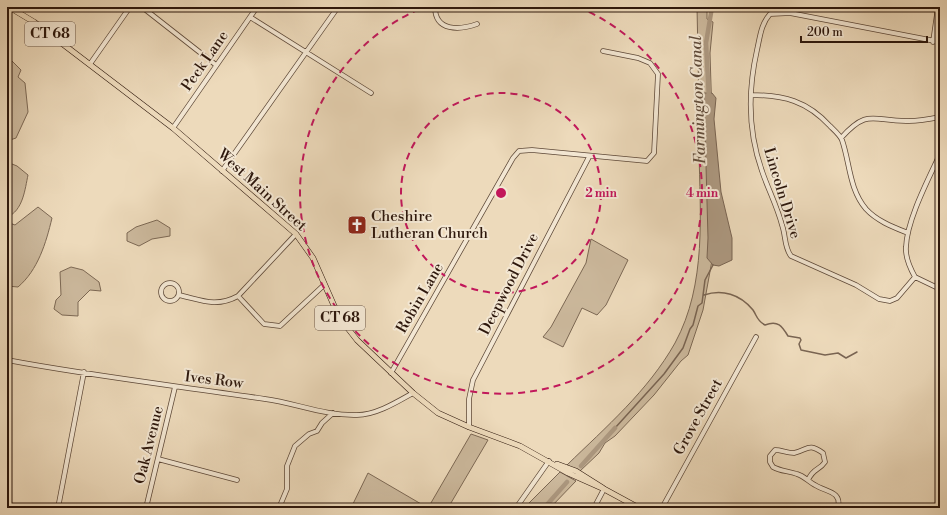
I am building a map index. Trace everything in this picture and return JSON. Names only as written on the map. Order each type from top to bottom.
[{"type":"main road","name":"West Main Street","points":[[9,7],[34,22],[173,128],[296,234],[313,258],[339,317],[351,333],[413,393],[438,413],[469,428],[520,446],[549,461],[576,471],[604,489],[639,508]]},
{"type":"street","points":[[90,64],[130,7]]},
{"type":"street","points":[[142,7],[216,65]]},
{"type":"street","name":"Peck Lane","points":[[173,128],[257,7]]},
{"type":"street","points":[[222,170],[304,52],[338,7]]},
{"type":"street","points":[[435,7],[437,18],[443,25],[454,29],[466,28],[477,24]]},
{"type":"street","points":[[790,7],[790,13]]},
{"type":"street","points":[[933,42],[938,7]]},
{"type":"street","name":"Lincoln Drive","points":[[915,277],[897,298],[890,301],[879,298],[856,285],[791,256],[786,250],[782,226],[761,169],[755,146],[751,120],[751,95],[754,64],[764,21],[770,14],[790,13],[933,42],[940,42]]},
{"type":"street","points":[[250,18],[371,93]]},
{"type":"street","points":[[589,157],[647,161],[654,153],[658,74],[650,63],[638,58],[603,51]]},
{"type":"street","points":[[751,95],[775,95],[797,102],[823,118],[841,138],[852,182],[866,210],[884,224],[908,233]]},
{"type":"street","points":[[841,138],[855,123],[866,118],[910,121],[940,117]]},
{"type":"street","name":"Robin Lane","points":[[391,372],[513,158],[519,151],[532,150],[589,157]]},
{"type":"street","points":[[940,154],[920,200],[908,233],[905,249],[908,264],[915,277],[940,290]]},
{"type":"street","name":"Deepwood Drive","points":[[469,428],[469,399],[473,380],[589,157]]},
{"type":"street","points":[[179,295],[215,304],[228,301],[238,296],[296,234]]},
{"type":"street","points":[[165,284],[174,284],[178,288],[179,295],[173,301],[167,301],[161,295],[161,289],[165,284]]},
{"type":"street","points":[[238,296],[264,324],[280,326],[324,285]]},
{"type":"street","name":"Grove Street","points":[[662,508],[756,337]]},
{"type":"street","name":"Ives Row","points":[[7,360],[175,387],[266,399],[333,413],[358,416],[383,408],[413,393]]},
{"type":"street","points":[[58,508],[84,372]]},
{"type":"street","name":"Oak Avenue","points":[[146,508],[175,387]]},
{"type":"street","points":[[279,508],[287,489],[286,466],[295,446],[309,434],[317,431],[322,423],[333,413]]},
{"type":"street","points":[[808,480],[814,469],[822,466],[825,462],[823,453],[816,448],[807,447],[794,452],[774,450],[770,456],[770,462],[773,467],[798,474],[815,485],[837,496],[839,502],[838,508]]},
{"type":"street","points":[[158,459],[237,480]]},
{"type":"street","points":[[516,508],[549,461]]},
{"type":"street","points":[[594,508],[604,489]]},
{"type":"shaded area","points":[[697,7],[707,7],[707,19],[713,22],[710,53],[714,182],[713,255],[703,310],[688,355],[681,361],[654,395],[615,436],[605,443],[599,453],[579,472],[567,465],[626,408],[652,377],[675,343],[685,320],[692,297],[697,273],[700,224]]},
{"type":"shaded area","points":[[7,56],[21,70],[18,77],[25,83],[28,112],[16,138],[7,141]]},
{"type":"shaded area","points":[[704,93],[712,93],[716,98],[714,119],[721,192],[732,238],[732,260],[719,266],[713,265],[707,258],[708,238]]},
{"type":"shaded area","points":[[7,162],[17,166],[28,175],[20,205],[17,210],[7,217]]},
{"type":"shaded area","points":[[38,207],[52,218],[44,246],[31,273],[25,280],[18,287],[7,286],[7,222],[15,225]]},
{"type":"shaded area","points":[[157,220],[170,228],[170,236],[152,239],[139,246],[127,241],[127,233],[136,227]]},
{"type":"shaded area","points":[[591,239],[628,260],[606,305],[597,315],[582,308],[563,347],[543,337],[551,327],[586,263]]},
{"type":"shaded area","points":[[71,267],[83,270],[99,282],[101,291],[90,290],[78,302],[78,316],[62,315],[54,309],[56,300],[61,295],[60,272]]},
{"type":"shaded area","points":[[471,434],[488,440],[448,508],[428,508]]},
{"type":"shaded area","points":[[560,472],[576,481],[550,508],[524,508]]},
{"type":"shaded area","points":[[368,473],[428,508],[351,508]]},
{"type":"waterway","name":"Farmington Canal","points":[[709,99],[706,43],[712,7]]},
{"type":"waterway","points":[[615,428],[664,374],[683,348],[693,325],[698,306],[702,303],[705,280],[713,265]]},
{"type":"waterway","points":[[704,295],[711,293],[724,293],[737,297],[748,305],[759,320],[765,325],[773,323],[779,325],[784,329],[788,336],[800,338],[801,340],[799,344],[801,350],[825,355],[838,353],[846,358],[857,352]]},
{"type":"waterway","name":"Farmington Canal","points":[[581,466],[615,428]]},
{"type":"waterway","name":"Farmington Canal","points":[[544,508],[567,482]]},
{"type":"place","name":"Cheshire Lutheran Church","points":[[357,225]]}]
